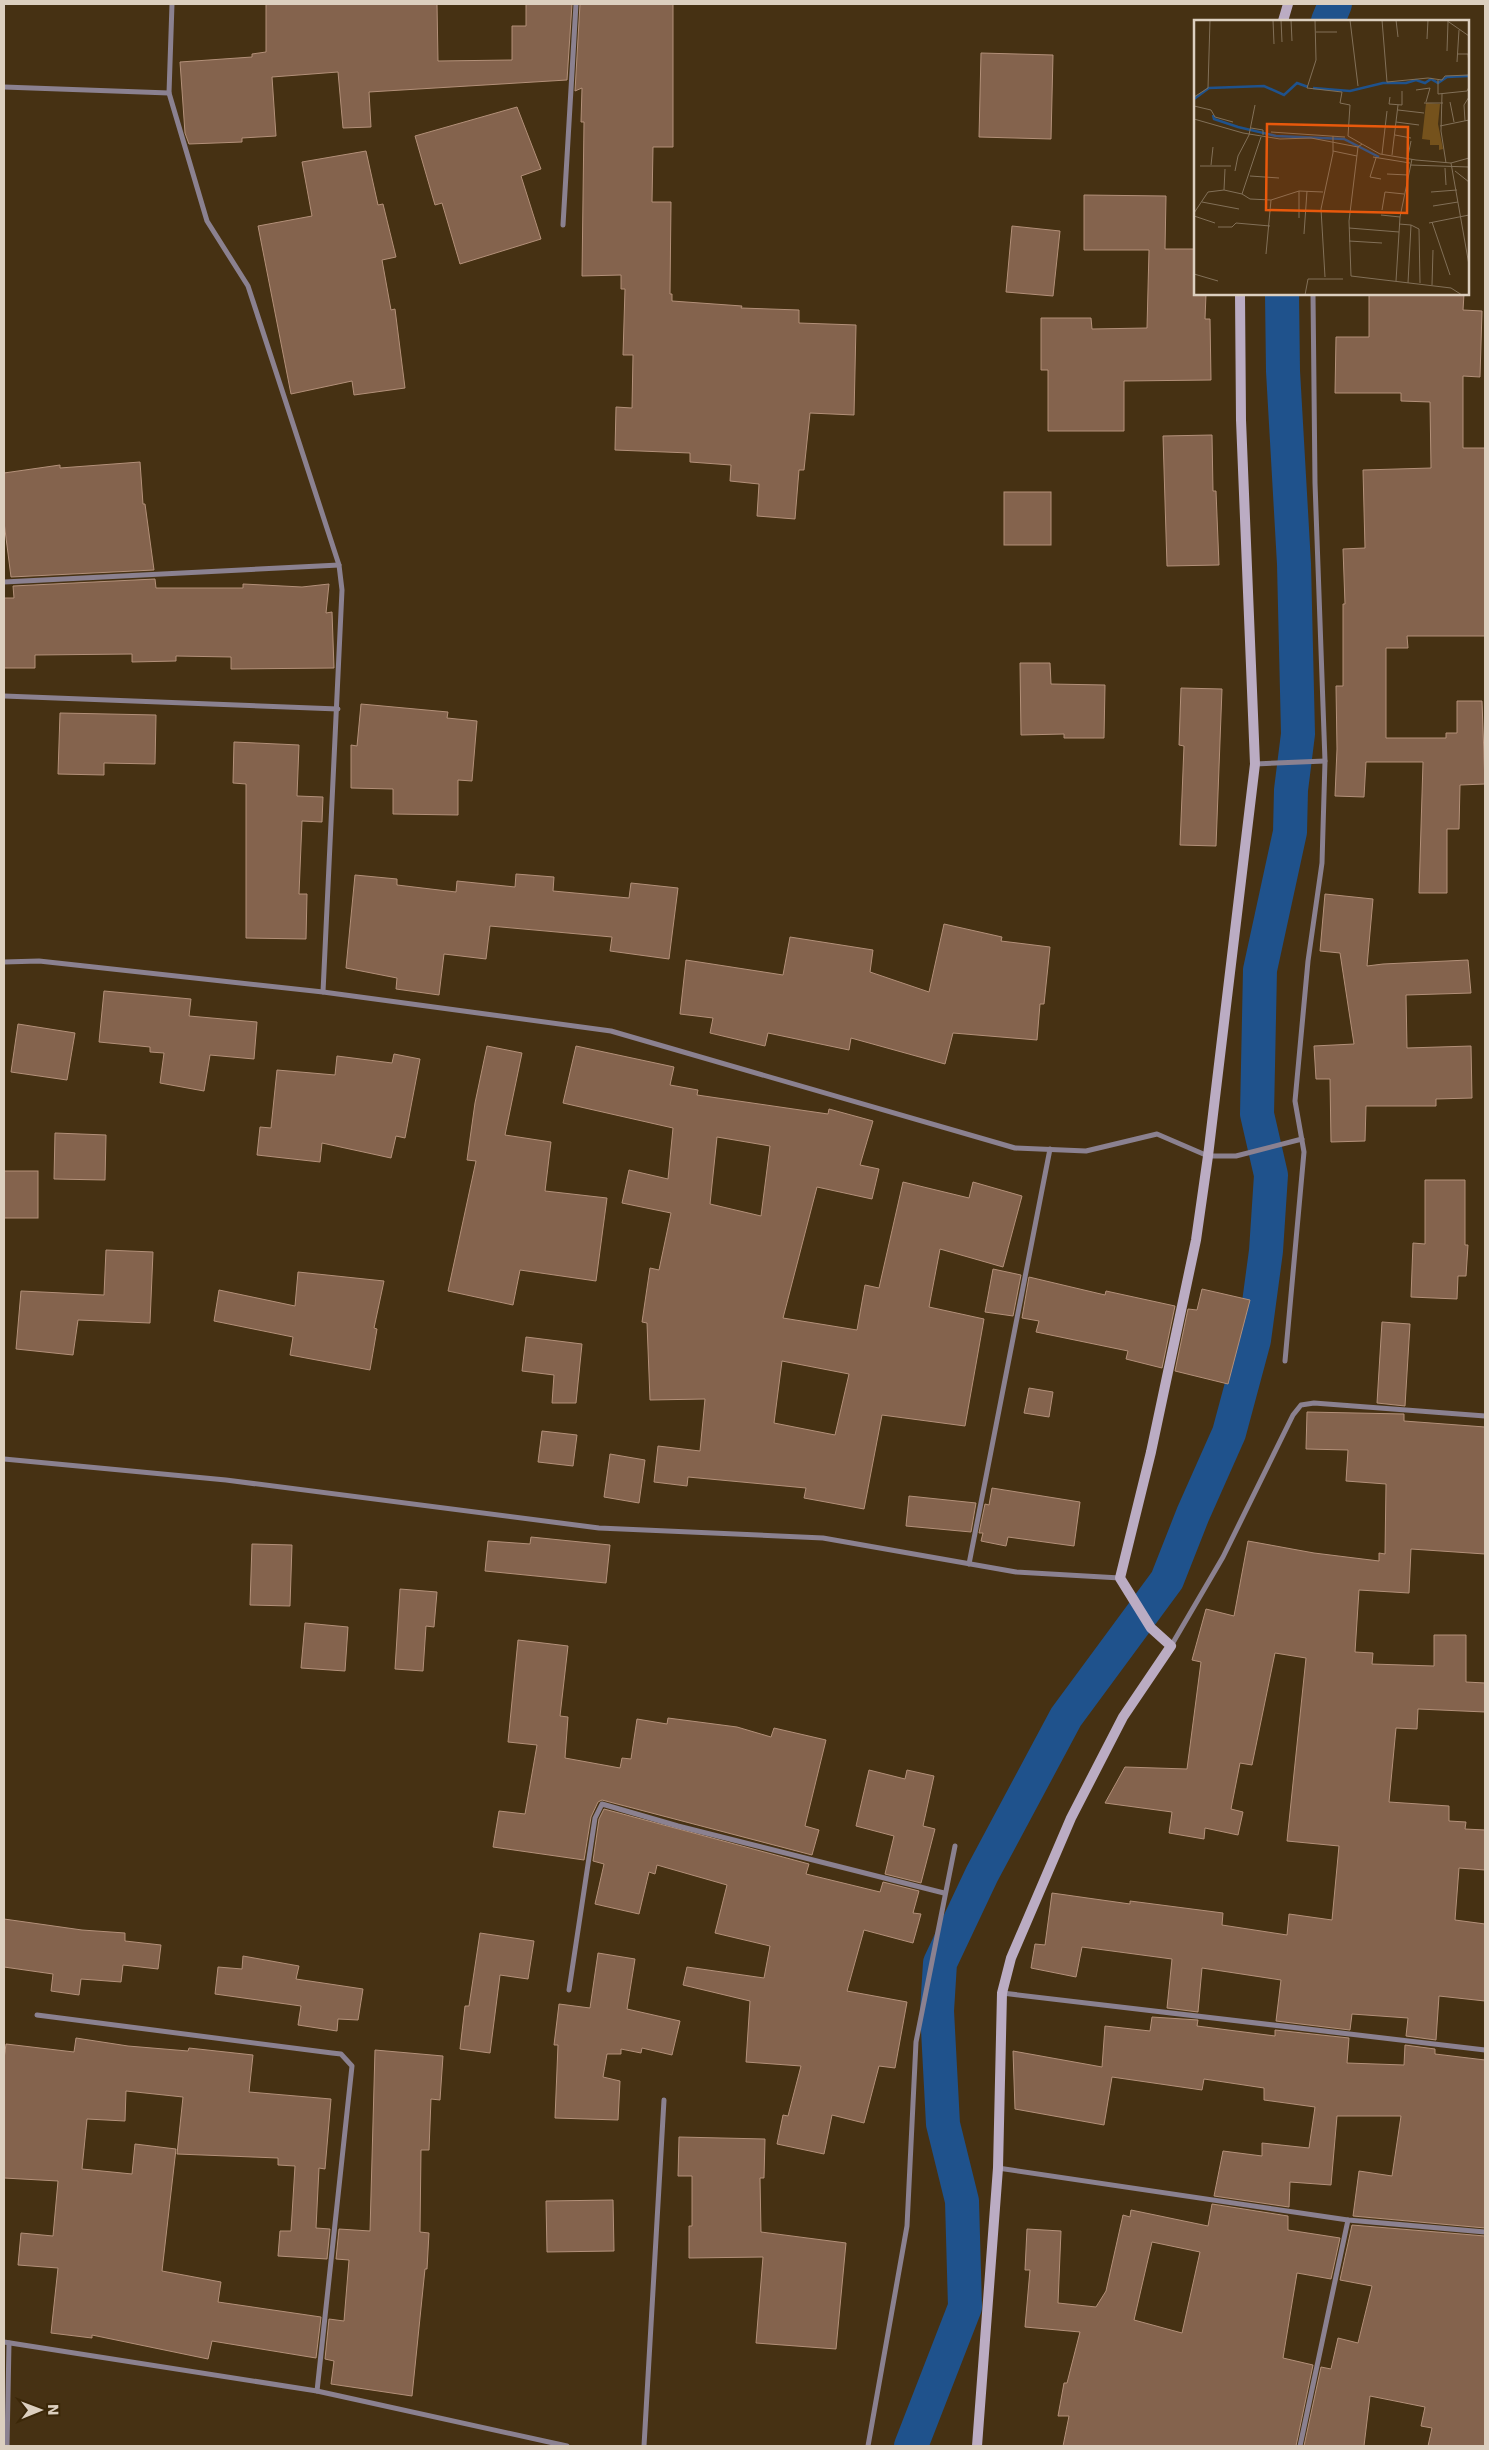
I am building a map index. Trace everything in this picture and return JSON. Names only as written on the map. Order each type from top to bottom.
[{"type":"main road","points":[[1283,20],[1288,4]]},
{"type":"main road","points":[[977,2446],[998,2168],[1002,1993],[1012,1958],[1071,1818],[1123,1717],[1170,1646],[1151,1628],[1120,1578],[1151,1452],[1196,1240],[1208,1156],[1255,764],[1241,420],[1240,295]]},
{"type":"street","points":[[172,4],[169,93],[207,221],[248,286],[339,565],[342,590],[338,709],[324,992]]},
{"type":"street","points":[[564,225],[576,4]]},
{"type":"street","points":[[4,87],[169,93]]},
{"type":"street","points":[[1285,1361],[1304,1152],[1295,1101],[1308,961],[1322,863],[1325,761],[1315,493],[1313,295]]},
{"type":"street","points":[[4,582],[339,565]]},
{"type":"street","points":[[4,696],[338,709]]},
{"type":"street","points":[[1255,764],[1325,761]]},
{"type":"street","points":[[4,962],[39,960],[324,992],[611,1031],[1015,1148],[1086,1152],[1157,1134],[1208,1156],[1236,1156],[1302,1139]]},
{"type":"street","points":[[969,1564],[1050,1150]]},
{"type":"street","points":[[1170,1646],[1224,1557],[1293,1414],[1301,1405],[1314,1403],[1485,1416]]},
{"type":"street","points":[[4,1459],[226,1480],[599,1528],[823,1538],[1016,1572],[1120,1578]]},
{"type":"street","points":[[569,1990],[596,1818],[602,1804],[678,1826],[944,1893]]},
{"type":"street","points":[[868,2446],[907,2226],[916,2042],[954,1846]]},
{"type":"street","points":[[1002,1993],[1485,2050]]},
{"type":"street","points":[[37,2015],[341,2054],[352,2066],[317,2391]]},
{"type":"street","points":[[644,2446],[664,2100]]},
{"type":"street","points":[[998,2168],[1348,2220],[1485,2232]]},
{"type":"street","points":[[1300,2446],[1348,2220]]},
{"type":"street","points":[[7,2446],[6,2342],[317,2391],[567,2446]]},
{"type":"building","points":[[266,4],[437,4],[438,61],[512,60],[512,26],[526,26],[526,4],[572,4],[567,80],[369,92],[371,127],[343,128],[338,72],[272,77],[276,136],[242,138],[242,142],[189,144],[185,133],[180,62],[252,57],[252,54],[266,52]]},
{"type":"building","points":[[580,4],[673,4],[673,147],[653,147],[652,202],[671,202],[670,294],[672,294],[672,301],[742,306],[741,308],[799,310],[799,323],[856,325],[854,415],[810,413],[804,470],[799,470],[795,519],[757,516],[759,484],[730,481],[731,465],[690,462],[690,453],[615,450],[616,407],[632,408],[633,355],[623,355],[625,289],[621,289],[621,275],[582,276],[584,122],[581,122],[582,88],[575,91]]},
{"type":"building","points":[[981,53],[1053,55],[1051,139],[979,137]]},
{"type":"building","points":[[517,107],[541,169],[521,176],[541,239],[460,264],[442,203],[435,205],[415,136]]},
{"type":"building","points":[[366,151],[378,205],[383,204],[396,257],[382,260],[391,310],[395,309],[405,388],[354,395],[352,381],[291,394],[258,226],[312,216],[302,162]]},
{"type":"building","points":[[1084,195],[1166,196],[1165,249],[1194,249],[1194,295],[1206,295],[1205,319],[1210,319],[1211,380],[1124,381],[1124,431],[1048,431],[1048,370],[1041,370],[1041,318],[1091,318],[1092,329],[1147,328],[1149,250],[1084,250]]},
{"type":"building","points":[[1012,226],[1060,231],[1053,296],[1006,292]]},
{"type":"building","points":[[1369,295],[1464,295],[1463,310],[1482,311],[1480,377],[1463,376],[1463,448],[1485,448],[1485,636],[1407,636],[1408,648],[1386,648],[1386,738],[1446,738],[1446,733],[1457,733],[1457,701],[1482,701],[1485,784],[1460,785],[1459,829],[1447,829],[1447,893],[1419,893],[1423,762],[1366,762],[1364,797],[1335,796],[1337,749],[1336,686],[1343,686],[1343,604],[1345,604],[1343,549],[1365,548],[1363,470],[1431,468],[1430,402],[1401,401],[1401,393],[1335,393],[1336,337],[1369,337]]},
{"type":"building","points":[[1212,435],[1213,491],[1216,491],[1219,565],[1167,566],[1163,436]]},
{"type":"building","points":[[140,462],[143,504],[145,504],[154,570],[11,577],[4,522],[4,473],[60,465],[60,468]]},
{"type":"building","points":[[1004,492],[1051,492],[1051,545],[1004,545]]},
{"type":"building","points":[[155,579],[156,588],[243,588],[243,584],[302,587],[329,584],[326,613],[332,612],[334,668],[231,669],[231,657],[176,656],[176,661],[132,662],[132,654],[35,655],[35,668],[4,668],[4,598],[14,598],[13,586]]},
{"type":"building","points":[[1020,663],[1050,663],[1051,684],[1105,685],[1104,738],[1064,738],[1064,734],[1021,735]]},
{"type":"building","points":[[1181,688],[1222,689],[1216,846],[1180,845],[1184,746],[1179,745]]},
{"type":"building","points":[[361,704],[448,712],[447,718],[477,721],[472,781],[458,780],[458,815],[393,814],[393,789],[351,788],[351,745],[357,746]]},
{"type":"building","points":[[60,713],[156,715],[155,764],[104,763],[104,775],[58,774]]},
{"type":"building","points":[[234,742],[299,745],[297,796],[323,797],[322,822],[302,821],[299,894],[307,894],[306,939],[246,938],[246,784],[233,783]]},
{"type":"building","points":[[516,874],[554,877],[553,891],[629,898],[631,883],[678,888],[669,959],[610,951],[612,937],[490,926],[486,959],[444,954],[439,995],[396,989],[397,978],[346,968],[355,875],[397,879],[397,885],[456,892],[457,881],[515,887]]},
{"type":"building","points":[[1325,894],[1373,899],[1367,966],[1468,960],[1471,993],[1406,995],[1407,1048],[1471,1046],[1472,1098],[1436,1099],[1436,1106],[1366,1106],[1365,1141],[1331,1142],[1330,1079],[1316,1079],[1314,1046],[1354,1044],[1340,953],[1320,951]]},
{"type":"building","points":[[944,924],[1002,937],[1001,941],[1050,947],[1044,1004],[1040,1004],[1037,1040],[953,1033],[945,1064],[851,1038],[849,1050],[768,1033],[765,1046],[710,1033],[713,1018],[680,1014],[686,960],[783,975],[790,937],[873,950],[870,972],[929,992]]},
{"type":"building","points":[[104,991],[191,999],[189,1016],[257,1022],[254,1059],[210,1055],[204,1091],[160,1083],[164,1053],[150,1052],[150,1047],[99,1042]]},
{"type":"building","points":[[18,1024],[75,1033],[67,1080],[11,1072]]},
{"type":"building","points":[[487,1046],[522,1053],[505,1135],[551,1142],[545,1191],[607,1198],[596,1281],[520,1270],[513,1305],[448,1291],[476,1161],[467,1160],[475,1103]]},
{"type":"building","points":[[576,1046],[674,1067],[670,1085],[698,1090],[697,1095],[828,1114],[829,1109],[873,1121],[860,1165],[879,1169],[872,1199],[817,1187],[783,1318],[857,1330],[865,1285],[879,1288],[903,1182],[969,1198],[973,1182],[1022,1196],[1003,1267],[940,1249],[929,1307],[984,1319],[965,1426],[882,1415],[864,1509],[804,1498],[806,1488],[688,1477],[687,1486],[654,1482],[658,1446],[700,1451],[705,1399],[650,1400],[647,1323],[642,1322],[650,1268],[659,1270],[671,1213],[622,1203],[629,1170],[668,1179],[673,1128],[563,1103]],"holes":[[[717,1137],[770,1146],[761,1216],[710,1204]],[[782,1361],[849,1374],[835,1435],[774,1423]]]},
{"type":"building","points":[[394,1054],[420,1059],[405,1138],[396,1136],[391,1158],[322,1143],[320,1162],[257,1155],[260,1127],[271,1128],[277,1070],[335,1075],[337,1056],[392,1063]]},
{"type":"building","points":[[55,1133],[106,1135],[105,1180],[54,1179]]},
{"type":"building","points":[[4,1171],[38,1171],[38,1218],[4,1218]]},
{"type":"building","points":[[1425,1180],[1465,1180],[1465,1245],[1468,1245],[1466,1276],[1458,1276],[1457,1299],[1411,1297],[1413,1243],[1425,1244]]},
{"type":"building","points":[[106,1250],[153,1252],[150,1323],[78,1320],[73,1355],[16,1349],[21,1291],[104,1295]]},
{"type":"building","points":[[993,1269],[1021,1275],[1013,1316],[985,1312]]},
{"type":"building","points":[[298,1272],[384,1281],[374,1328],[377,1329],[370,1370],[290,1355],[293,1337],[214,1321],[219,1290],[295,1306]]},
{"type":"building","points":[[1029,1277],[1105,1295],[1106,1291],[1175,1306],[1162,1368],[1126,1359],[1128,1351],[1036,1332],[1039,1321],[1022,1318]]},
{"type":"building","points":[[1202,1289],[1250,1300],[1228,1384],[1175,1371],[1188,1309],[1197,1310]]},
{"type":"building","points":[[1382,1322],[1410,1324],[1405,1406],[1377,1403]]},
{"type":"building","points":[[526,1337],[582,1344],[576,1403],[552,1403],[554,1375],[522,1371]]},
{"type":"building","points":[[1029,1388],[1053,1392],[1049,1417],[1024,1413]]},
{"type":"building","points":[[1307,1412],[1404,1414],[1404,1421],[1485,1427],[1485,1554],[1411,1549],[1409,1593],[1359,1590],[1355,1652],[1373,1653],[1372,1664],[1434,1666],[1434,1635],[1466,1635],[1466,1682],[1485,1683],[1485,1712],[1418,1709],[1417,1729],[1396,1728],[1389,1802],[1449,1806],[1449,1821],[1466,1822],[1465,1829],[1485,1830],[1485,1870],[1459,1868],[1455,1920],[1485,1924],[1485,2001],[1439,1996],[1436,2040],[1406,2036],[1408,2018],[1352,2014],[1350,2030],[1276,2021],[1281,1980],[1202,1968],[1198,2012],[1167,2008],[1172,1959],[1082,1947],[1076,1977],[1031,1968],[1035,1944],[1045,1945],[1052,1893],[1130,1904],[1130,1901],[1223,1913],[1222,1925],[1287,1935],[1289,1914],[1332,1920],[1339,1846],[1287,1841],[1306,1658],[1275,1653],[1252,1765],[1240,1763],[1231,1809],[1243,1812],[1238,1835],[1205,1828],[1204,1839],[1169,1833],[1172,1812],[1105,1803],[1125,1767],[1187,1769],[1201,1662],[1192,1660],[1206,1609],[1234,1616],[1248,1541],[1314,1553],[1379,1561],[1379,1553],[1385,1554],[1386,1484],[1346,1481],[1348,1450],[1306,1449]]},
{"type":"building","points":[[542,1431],[577,1435],[573,1466],[538,1462]]},
{"type":"building","points":[[610,1454],[645,1460],[639,1503],[604,1497]]},
{"type":"building","points":[[992,1488],[1080,1502],[1074,1546],[1008,1537],[1006,1546],[981,1541],[983,1533],[979,1533],[985,1504],[989,1505]]},
{"type":"building","points":[[909,1496],[976,1503],[971,1532],[906,1526]]},
{"type":"building","points":[[531,1537],[610,1545],[606,1583],[485,1571],[488,1541],[530,1544]]},
{"type":"building","points":[[252,1544],[292,1545],[290,1606],[250,1605]]},
{"type":"building","points":[[400,1589],[437,1592],[434,1627],[426,1626],[423,1671],[395,1669]]},
{"type":"building","points":[[305,1623],[348,1627],[345,1671],[301,1668]]},
{"type":"building","points":[[518,1640],[568,1646],[560,1716],[568,1717],[565,1758],[620,1768],[622,1758],[631,1759],[637,1719],[667,1724],[668,1718],[737,1727],[771,1737],[774,1728],[826,1740],[805,1826],[819,1830],[812,1855],[602,1800],[598,1802],[591,1817],[584,1860],[493,1847],[499,1811],[525,1814],[537,1745],[508,1742]]},
{"type":"building","points":[[869,1770],[905,1779],[907,1770],[934,1776],[923,1826],[935,1829],[921,1883],[885,1874],[894,1836],[856,1826]]},
{"type":"building","points":[[604,1809],[809,1864],[806,1874],[880,1892],[883,1882],[919,1891],[913,1913],[921,1914],[913,1943],[864,1930],[847,1991],[907,2002],[895,2068],[879,2066],[864,2123],[832,2115],[824,2154],[777,2144],[783,2115],[788,2116],[801,2066],[746,2062],[750,2001],[683,1985],[687,1967],[764,1978],[770,1946],[715,1933],[727,1885],[657,1865],[655,1874],[649,1872],[639,1914],[595,1904],[604,1864],[593,1861],[599,1819]]},
{"type":"building","points":[[4,1919],[82,1930],[125,1933],[125,1941],[161,1945],[158,1969],[123,1965],[121,1982],[81,1979],[79,1995],[51,1991],[53,1974],[4,1967]]},
{"type":"building","points":[[480,1933],[534,1941],[528,1979],[500,1975],[490,2053],[460,2049],[465,2006],[469,2006]]},
{"type":"building","points":[[598,1953],[635,1959],[627,2009],[680,2021],[672,2055],[642,2048],[641,2053],[621,2049],[621,2054],[607,2054],[603,2077],[620,2081],[618,2120],[555,2118],[558,2045],[554,2045],[559,2004],[590,2008]]},
{"type":"building","points":[[243,1956],[299,1966],[296,1979],[363,1989],[358,2020],[338,2019],[337,2031],[298,2025],[301,2006],[215,1994],[218,1967],[242,1969]]},
{"type":"building","points":[[1152,2017],[1198,2020],[1197,2026],[1275,2036],[1275,2030],[1349,2038],[1347,2063],[1404,2065],[1405,2045],[1435,2049],[1435,2054],[1485,2060],[1485,2228],[1353,2216],[1359,2171],[1392,2176],[1401,2116],[1337,2116],[1331,2185],[1290,2182],[1289,2207],[1214,2196],[1223,2151],[1262,2156],[1262,2143],[1309,2148],[1315,2107],[1264,2100],[1264,2088],[1204,2079],[1202,2090],[1112,2077],[1104,2125],[1015,2109],[1013,2051],[1102,2067],[1105,2026],[1150,2031]]},
{"type":"building","points":[[76,2038],[128,2046],[188,2051],[189,2048],[253,2055],[249,2092],[331,2099],[325,2169],[319,2168],[316,2228],[330,2229],[327,2259],[278,2256],[280,2231],[291,2231],[295,2166],[278,2165],[278,2158],[177,2154],[183,2097],[126,2091],[125,2121],[87,2119],[82,2169],[132,2174],[135,2144],[176,2149],[162,2271],[221,2282],[218,2302],[321,2317],[316,2358],[212,2341],[208,2359],[92,2335],[92,2338],[51,2333],[58,2268],[18,2265],[21,2233],[53,2236],[58,2181],[4,2178],[4,2059],[6,2044],[74,2052]]},
{"type":"building","points":[[375,2050],[443,2056],[440,2100],[431,2099],[429,2150],[421,2150],[420,2232],[429,2233],[427,2269],[425,2269],[412,2396],[331,2384],[334,2361],[325,2359],[329,2319],[344,2321],[349,2260],[336,2259],[339,2229],[370,2231]]},
{"type":"building","points":[[679,2137],[765,2139],[764,2178],[760,2178],[761,2232],[846,2243],[836,2349],[756,2343],[763,2257],[689,2258],[689,2226],[692,2226],[692,2176],[678,2176]]},
{"type":"building","points":[[613,2200],[614,2251],[547,2252],[546,2201]]},
{"type":"building","points":[[1212,2204],[1288,2216],[1288,2230],[1340,2238],[1331,2279],[1297,2273],[1283,2358],[1313,2365],[1296,2446],[1063,2446],[1069,2416],[1058,2416],[1064,2383],[1067,2383],[1080,2332],[1025,2327],[1030,2270],[1025,2270],[1027,2229],[1061,2231],[1058,2303],[1096,2307],[1106,2291],[1123,2215],[1130,2217],[1131,2210],[1208,2226]],"holes":[[[1152,2242],[1200,2252],[1182,2333],[1134,2320]]]},
{"type":"building","points":[[1352,2225],[1485,2236],[1485,2446],[1428,2446],[1432,2428],[1421,2426],[1425,2407],[1370,2396],[1364,2446],[1304,2446],[1321,2367],[1331,2369],[1338,2338],[1358,2343],[1372,2286],[1340,2280]]},
{"type":"waterway","points":[[1328,20],[1335,4]]},
{"type":"waterway","points":[[911,2446],[965,2307],[962,2201],[943,2124],[937,2011],[940,1963],[982,1874],[1066,1717],[1167,1580],[1193,1514],[1229,1433],[1254,1340],[1266,1251],[1271,1175],[1257,1114],[1260,970],[1290,832],[1291,790],[1298,734],[1294,564],[1283,371],[1282,295]]}]
